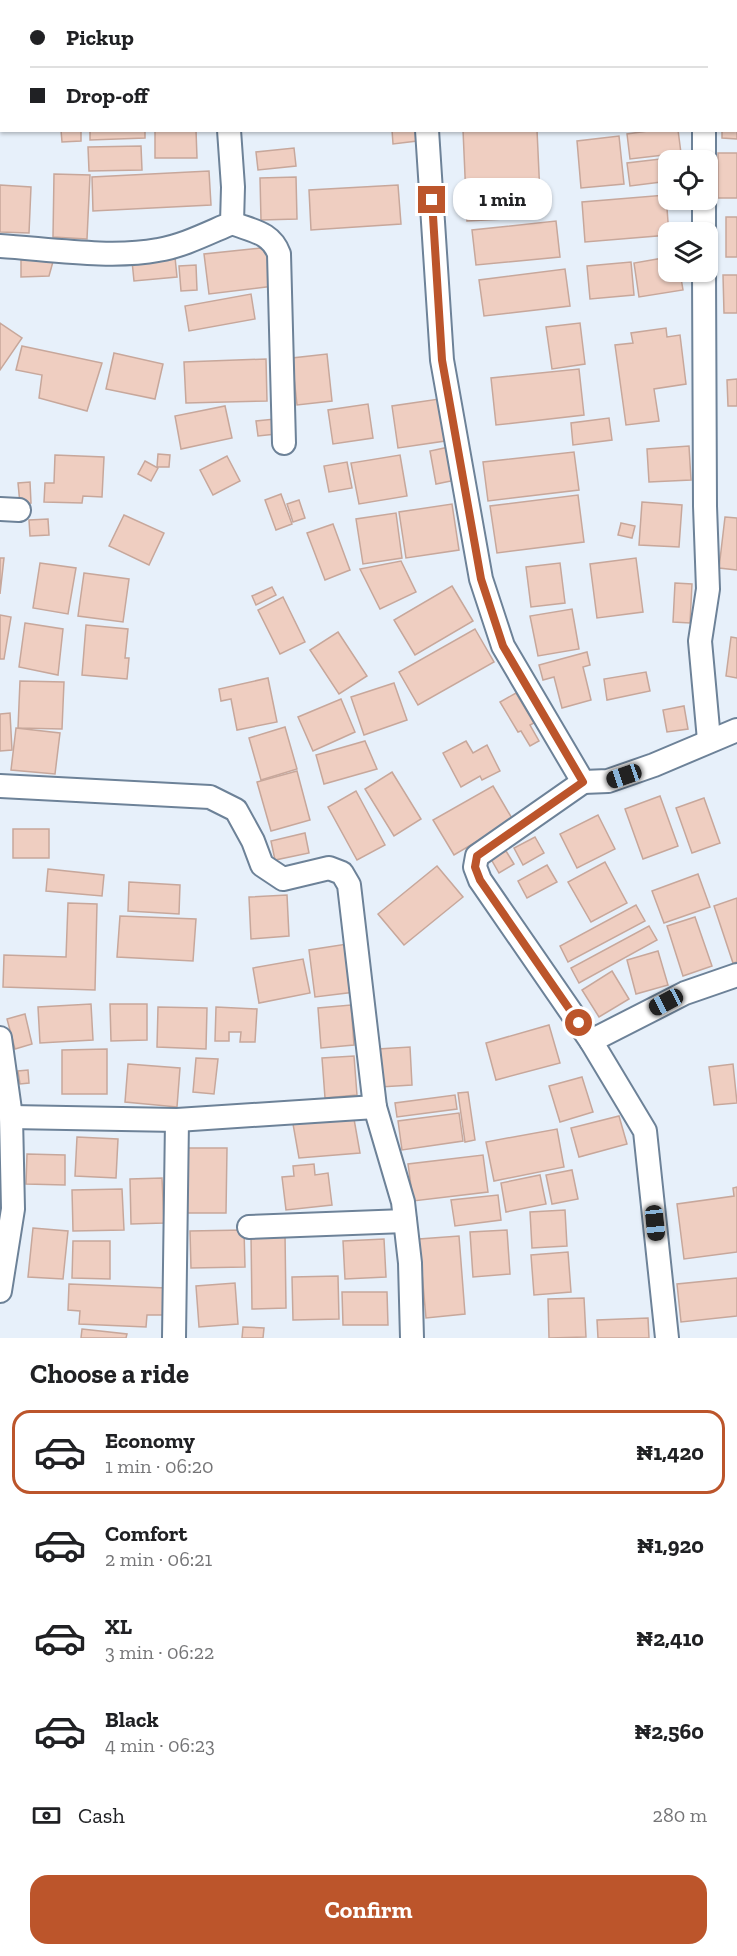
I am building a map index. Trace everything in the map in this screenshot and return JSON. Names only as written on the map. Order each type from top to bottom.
[{"type":"street","points":[[229,132],[233,187],[232,223]]},
{"type":"street","points":[[427,132],[442,360],[481,579],[503,646],[583,782]]},
{"type":"street","points":[[704,132],[704,150]]},
{"type":"street","points":[[0,246],[122,254],[159,250],[232,223],[269,237],[279,254],[284,443]]},
{"type":"street","points":[[704,282],[708,589],[700,641],[709,740]]},
{"type":"street","points":[[667,1338],[645,1131],[591,1041],[480,880],[475,867],[477,856],[583,782],[608,781],[654,765],[737,730]]},
{"type":"street","points":[[1,791],[210,797],[236,810],[253,841],[262,865],[284,879],[329,868],[342,873],[349,885],[375,1107],[403,1202],[410,1263],[412,1338]]},
{"type":"street","points":[[591,1041],[685,993],[737,975]]},
{"type":"street","points":[[0,1038],[11,1117],[13,1209],[0,1291]]},
{"type":"street","points":[[11,1117],[177,1120],[375,1107]]},
{"type":"street","points":[[174,1338],[177,1120]]},
{"type":"street","points":[[249,1227],[405,1221]]},
{"type":"building","points":[[61,132],[81,132],[81,141],[62,142]]},
{"type":"building","points":[[90,132],[145,132],[145,138],[90,140]]},
{"type":"building","points":[[155,132],[196,132],[197,158],[155,158]]},
{"type":"building","points":[[392,132],[416,132],[417,141],[393,144]]},
{"type":"building","points":[[463,132],[537,132],[541,217],[467,221]]},
{"type":"building","points":[[678,132],[681,150],[658,150],[658,156],[630,159],[627,134]]},
{"type":"building","points":[[722,132],[737,132],[737,139],[722,138]]},
{"type":"building","points":[[619,136],[624,184],[581,188],[577,141]]},
{"type":"building","points":[[141,146],[142,170],[89,171],[88,147]]},
{"type":"building","points":[[294,148],[296,166],[258,170],[256,152]]},
{"type":"building","points":[[718,153],[737,153],[737,198],[718,198]]},
{"type":"building","points":[[658,159],[658,182],[630,186],[627,163]]},
{"type":"building","points":[[209,171],[211,205],[93,211],[92,177]]},
{"type":"building","points":[[54,174],[90,175],[87,239],[53,237]]},
{"type":"building","points":[[296,177],[297,219],[261,220],[260,178]]},
{"type":"building","points":[[0,185],[31,187],[29,233],[0,232]]},
{"type":"building","points":[[398,185],[401,224],[311,230],[309,190]]},
{"type":"building","points":[[658,196],[658,210],[667,210],[668,222],[658,222],[658,236],[585,242],[582,202]]},
{"type":"building","points":[[726,217],[737,217],[737,257],[726,257]]},
{"type":"building","points":[[556,221],[560,257],[476,265],[472,230]]},
{"type":"building","points":[[270,247],[274,286],[209,294],[204,254]]},
{"type":"building","points":[[175,257],[177,277],[134,281],[132,261]]},
{"type":"building","points":[[54,258],[49,276],[21,277],[21,260]]},
{"type":"building","points":[[658,259],[658,282],[682,282],[683,290],[639,297],[634,263]]},
{"type":"building","points":[[631,262],[634,295],[590,299],[587,266]]},
{"type":"building","points":[[196,265],[197,290],[181,291],[179,266]]},
{"type":"building","points":[[565,269],[570,306],[484,316],[479,280]]},
{"type":"building","points":[[723,275],[737,275],[737,313],[724,313]]},
{"type":"building","points":[[251,294],[255,319],[189,331],[185,306]]},
{"type":"building","points":[[0,323],[22,338],[0,370]]},
{"type":"building","points":[[580,323],[585,364],[552,369],[546,327]]},
{"type":"building","points":[[666,328],[667,337],[680,335],[686,384],[654,389],[659,421],[626,425],[615,345],[633,343],[631,333]]},
{"type":"building","points":[[22,346],[102,363],[87,411],[39,398],[42,375],[16,370]]},
{"type":"building","points":[[114,353],[163,364],[155,399],[106,389]]},
{"type":"building","points":[[327,354],[332,401],[297,405],[292,358]]},
{"type":"building","points":[[266,359],[267,401],[186,403],[184,362]]},
{"type":"building","points":[[579,369],[584,415],[496,425],[491,378]]},
{"type":"building","points":[[737,379],[737,406],[728,406],[727,380]]},
{"type":"building","points":[[439,399],[445,441],[398,448],[392,406]]},
{"type":"building","points":[[368,404],[373,438],[333,444],[328,410]]},
{"type":"building","points":[[225,406],[232,438],[181,449],[175,416]]},
{"type":"building","points":[[609,418],[612,440],[573,445],[571,423]]},
{"type":"building","points":[[275,419],[276,434],[258,436],[256,421]]},
{"type":"building","points":[[689,446],[691,480],[649,482],[647,449]]},
{"type":"building","points":[[449,447],[456,480],[436,484],[430,451]]},
{"type":"building","points":[[574,452],[579,490],[488,501],[483,462]]},
{"type":"building","points":[[158,454],[170,455],[169,467],[157,467]]},
{"type":"building","points":[[55,455],[104,457],[102,497],[83,496],[82,503],[44,502],[45,483],[54,483]]},
{"type":"building","points":[[400,455],[407,496],[359,504],[351,463]]},
{"type":"building","points":[[227,456],[240,481],[213,495],[200,470]]},
{"type":"building","points":[[145,461],[158,468],[151,481],[138,474]]},
{"type":"building","points":[[347,462],[352,488],[329,492],[324,466]]},
{"type":"building","points":[[30,482],[31,503],[20,504],[18,483]]},
{"type":"building","points":[[281,494],[292,524],[276,530],[265,500]]},
{"type":"building","points":[[578,495],[584,542],[497,553],[490,506]]},
{"type":"building","points":[[299,500],[305,518],[293,522],[287,504]]},
{"type":"building","points":[[642,502],[682,505],[679,547],[639,545]]},
{"type":"building","points":[[452,504],[459,550],[406,558],[399,512]]},
{"type":"building","points":[[396,513],[402,558],[363,564],[356,519]]},
{"type":"building","points":[[124,515],[164,533],[149,565],[109,546]]},
{"type":"building","points":[[725,517],[737,518],[737,570],[719,568]]},
{"type":"building","points":[[48,519],[49,535],[30,536],[29,520]]},
{"type":"building","points":[[621,523],[635,526],[632,538],[618,535]]},
{"type":"building","points":[[333,524],[350,570],[325,580],[307,533]]},
{"type":"building","points":[[0,558],[4,558],[0,594]]},
{"type":"building","points":[[636,558],[643,612],[597,618],[590,564]]},
{"type":"building","points":[[401,561],[416,592],[380,609],[360,569]]},
{"type":"building","points":[[40,563],[76,568],[68,614],[33,608]]},
{"type":"building","points":[[560,563],[565,603],[531,607],[526,567]]},
{"type":"building","points":[[84,573],[129,579],[123,622],[78,616]]},
{"type":"building","points":[[675,583],[692,584],[690,623],[673,622]]},
{"type":"building","points":[[452,586],[473,621],[415,655],[394,620]]},
{"type":"building","points":[[272,587],[276,595],[256,605],[252,596]]},
{"type":"building","points":[[283,597],[305,642],[280,654],[258,610]]},
{"type":"building","points":[[572,609],[579,649],[538,656],[530,616]]},
{"type":"building","points":[[0,615],[11,617],[4,659],[0,659]]},
{"type":"building","points":[[25,623],[63,629],[58,675],[19,667]]},
{"type":"building","points":[[86,625],[128,629],[125,658],[129,658],[127,679],[82,675]]},
{"type":"building","points":[[475,629],[494,662],[418,705],[399,672]]},
{"type":"building","points":[[338,632],[367,676],[339,694],[310,650]]},
{"type":"building","points":[[731,637],[737,638],[737,678],[726,676]]},
{"type":"building","points":[[587,652],[590,665],[583,667],[591,700],[562,708],[554,677],[543,680],[539,665]]},
{"type":"building","points":[[646,672],[650,691],[607,700],[604,679]]},
{"type":"building","points":[[268,678],[277,722],[237,730],[231,699],[221,701],[219,689]]},
{"type":"building","points":[[20,681],[64,682],[62,729],[18,728]]},
{"type":"building","points":[[394,683],[407,720],[364,735],[351,697]]},
{"type":"building","points":[[516,693],[534,723],[530,725],[539,741],[530,746],[521,731],[518,732],[500,702]]},
{"type":"building","points":[[341,699],[355,732],[313,751],[298,717]]},
{"type":"building","points":[[684,706],[688,729],[667,732],[663,710]]},
{"type":"building","points":[[10,713],[12,750],[0,751],[0,714]]},
{"type":"building","points":[[285,727],[297,769],[261,780],[249,738]]},
{"type":"building","points":[[16,728],[60,733],[55,774],[11,770]]},
{"type":"building","points":[[365,741],[377,769],[324,784],[316,755]]},
{"type":"building","points":[[466,741],[473,753],[487,745],[500,771],[482,780],[480,776],[461,787],[443,753]]},
{"type":"building","points":[[297,771],[310,820],[271,831],[257,782]]},
{"type":"building","points":[[392,772],[421,819],[394,836],[365,789]]},
{"type":"building","points":[[493,786],[513,820],[454,855],[433,820]]},
{"type":"building","points":[[356,791],[385,845],[357,860],[328,807]]},
{"type":"building","points":[[660,796],[678,846],[643,859],[625,809]]},
{"type":"building","points":[[704,798],[720,843],[692,853],[676,808]]},
{"type":"building","points":[[598,815],[615,849],[577,868],[560,834]]},
{"type":"building","points":[[13,829],[49,829],[49,858],[13,858]]},
{"type":"building","points":[[305,833],[309,853],[275,860],[271,841]]},
{"type":"building","points":[[535,837],[544,853],[523,865],[514,848]]},
{"type":"building","points":[[506,851],[514,864],[499,873],[491,859]]},
{"type":"building","points":[[605,862],[627,903],[591,922],[568,882]]},
{"type":"building","points":[[547,865],[557,882],[527,898],[518,881]]},
{"type":"building","points":[[437,866],[463,897],[404,945],[378,914]]},
{"type":"building","points":[[48,869],[104,875],[102,896],[46,891]]},
{"type":"building","points":[[698,874],[710,907],[664,923],[652,891]]},
{"type":"building","points":[[129,882],[180,885],[179,914],[128,911]]},
{"type":"building","points":[[287,895],[289,936],[251,939],[249,897]]},
{"type":"building","points":[[737,898],[737,962],[733,963],[714,906]]},
{"type":"building","points":[[68,903],[97,904],[95,990],[3,987],[4,955],[66,957]]},
{"type":"building","points":[[636,905],[645,921],[568,962],[560,946]]},
{"type":"building","points":[[120,916],[196,919],[193,961],[117,957]]},
{"type":"building","points":[[695,917],[712,966],[683,976],[667,926]]},
{"type":"building","points":[[649,926],[657,940],[579,983],[571,968]]},
{"type":"building","points":[[347,944],[355,992],[315,997],[309,950]]},
{"type":"building","points":[[658,951],[668,985],[636,994],[627,960]]},
{"type":"building","points":[[303,959],[310,993],[259,1003],[253,968]]},
{"type":"building","points":[[612,971],[629,999],[599,1017],[582,990]]},
{"type":"building","points":[[91,1004],[93,1040],[40,1043],[38,1007]]},
{"type":"building","points":[[110,1004],[147,1004],[147,1040],[111,1041]]},
{"type":"building","points":[[351,1005],[354,1045],[321,1048],[318,1008]]},
{"type":"building","points":[[158,1007],[207,1008],[206,1049],[157,1047]]},
{"type":"building","points":[[216,1007],[257,1009],[255,1042],[240,1042],[241,1032],[229,1032],[229,1041],[215,1041]]},
{"type":"building","points":[[25,1014],[32,1044],[15,1049],[7,1019]]},
{"type":"building","points":[[549,1025],[560,1063],[496,1080],[486,1043]]},
{"type":"building","points":[[410,1047],[412,1085],[380,1087],[378,1049]]},
{"type":"building","points":[[107,1049],[107,1094],[62,1094],[62,1050]]},
{"type":"building","points":[[354,1056],[357,1095],[325,1098],[322,1058]]},
{"type":"building","points":[[196,1058],[218,1059],[214,1094],[193,1092]]},
{"type":"building","points":[[128,1064],[180,1068],[177,1107],[125,1102]]},
{"type":"building","points":[[733,1064],[737,1103],[714,1105],[709,1067]]},
{"type":"building","points":[[28,1070],[29,1083],[20,1084],[18,1071]]},
{"type":"building","points":[[582,1077],[593,1112],[560,1122],[549,1086]]},
{"type":"building","points":[[468,1092],[475,1140],[465,1142],[458,1093]]},
{"type":"building","points":[[455,1095],[457,1109],[397,1117],[395,1103]]},
{"type":"building","points":[[459,1113],[463,1141],[402,1150],[398,1121]]},
{"type":"building","points":[[619,1116],[627,1144],[579,1157],[571,1128]]},
{"type":"building","points":[[354,1119],[360,1153],[299,1158],[293,1124]]},
{"type":"building","points":[[557,1129],[564,1167],[494,1181],[486,1142]]},
{"type":"building","points":[[77,1137],[118,1139],[116,1178],[75,1176]]},
{"type":"building","points":[[186,1148],[227,1148],[226,1213],[185,1213]]},
{"type":"building","points":[[27,1154],[65,1155],[65,1185],[26,1184]]},
{"type":"building","points":[[483,1155],[488,1192],[413,1201],[408,1164]]},
{"type":"building","points":[[314,1164],[315,1175],[328,1173],[332,1205],[286,1210],[282,1177],[294,1176],[293,1166]]},
{"type":"building","points":[[572,1170],[578,1199],[552,1204],[546,1175]]},
{"type":"building","points":[[540,1175],[546,1204],[506,1212],[501,1183]]},
{"type":"building","points":[[162,1178],[164,1223],[131,1224],[130,1179]]},
{"type":"building","points":[[737,1187],[737,1252],[684,1259],[677,1204],[734,1196],[733,1188]]},
{"type":"building","points":[[122,1189],[124,1230],[73,1231],[72,1190]]},
{"type":"building","points":[[498,1195],[501,1220],[455,1226],[451,1200]]},
{"type":"building","points":[[565,1210],[567,1246],[532,1248],[530,1212]]},
{"type":"building","points":[[33,1228],[68,1231],[63,1279],[28,1277]]},
{"type":"building","points":[[244,1230],[245,1267],[191,1268],[190,1231]]},
{"type":"building","points":[[507,1230],[510,1274],[473,1277],[470,1232]]},
{"type":"building","points":[[285,1233],[286,1308],[252,1309],[251,1235]]},
{"type":"building","points":[[459,1236],[465,1314],[426,1318],[419,1239]]},
{"type":"building","points":[[384,1239],[386,1277],[345,1279],[343,1241]]},
{"type":"building","points":[[73,1241],[110,1241],[110,1279],[72,1278]]},
{"type":"building","points":[[568,1252],[571,1292],[534,1295],[531,1255]]},
{"type":"building","points":[[338,1276],[339,1319],[293,1320],[292,1277]]},
{"type":"building","points":[[737,1278],[737,1316],[681,1322],[677,1284]]},
{"type":"building","points":[[235,1283],[238,1324],[199,1327],[196,1286]]},
{"type":"building","points":[[69,1284],[166,1288],[164,1315],[147,1315],[146,1327],[79,1324],[80,1311],[68,1310]]},
{"type":"building","points":[[342,1292],[387,1292],[388,1325],[343,1325]]},
{"type":"building","points":[[584,1298],[586,1337],[549,1338],[548,1299]]},
{"type":"building","points":[[648,1318],[649,1338],[598,1338],[597,1320]]},
{"type":"building","points":[[243,1327],[264,1328],[263,1338],[242,1338]]},
{"type":"building","points":[[82,1329],[127,1334],[126,1338],[81,1338]]},
{"type":"route","points":[[432,200],[442,360],[481,579],[503,646],[583,782],[477,856],[475,867],[480,880],[579,1023]]}]
